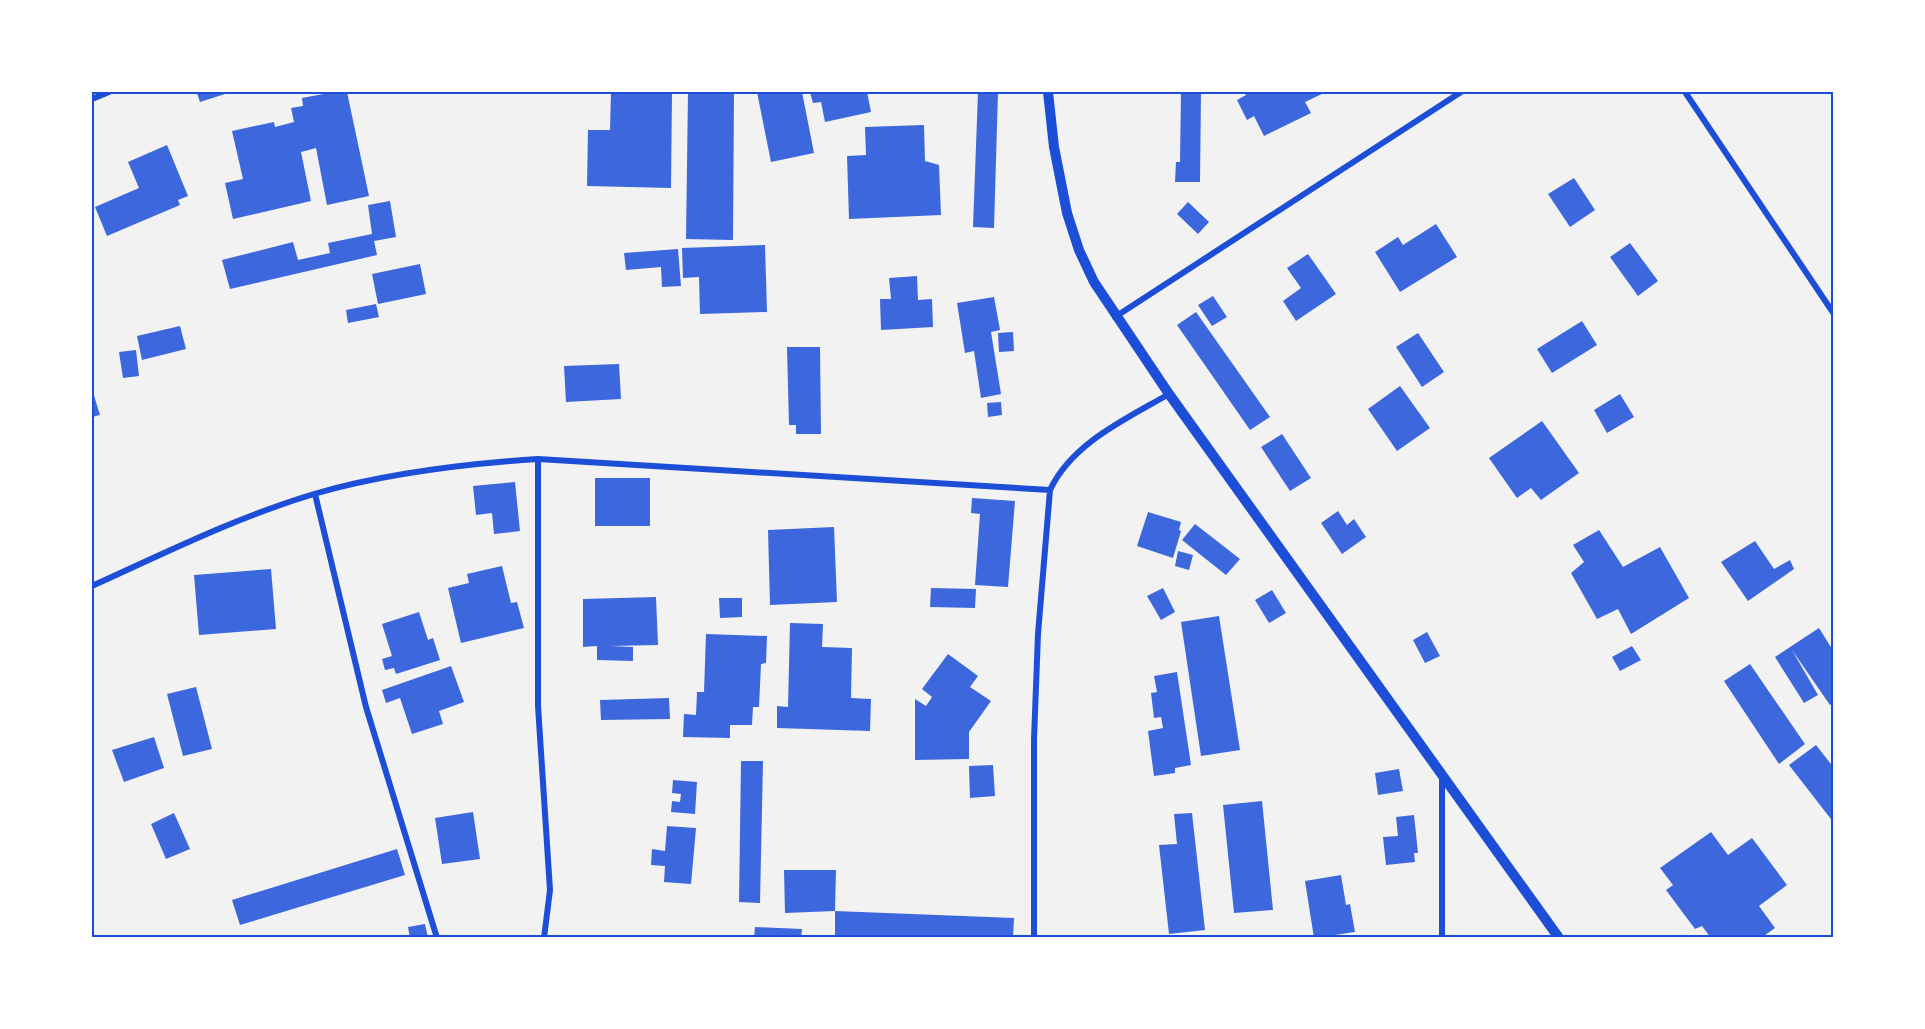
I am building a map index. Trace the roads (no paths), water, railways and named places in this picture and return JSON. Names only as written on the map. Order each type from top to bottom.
[{"type":"street","points":[[92,99],[109,92]]},
{"type":"street","points":[[1048,92],[1054,147],[1070,222],[1079,250],[1094,282],[1115,317],[1559,938]]},
{"type":"street","points":[[1115,317],[1461,92]]},
{"type":"street","points":[[1685,92],[1833,314]]},
{"type":"street","points":[[1034,938],[1034,739],[1038,633],[1050,490],[1059,472],[1089,443],[1169,394]]},
{"type":"street","points":[[92,586],[254,515],[315,494],[433,470],[538,459],[1050,490]]},
{"type":"street","points":[[538,459],[538,706],[550,890],[544,938]]},
{"type":"street","points":[[315,494],[366,707],[436,938]]},
{"type":"street","points":[[1442,773],[1442,938]]}]
